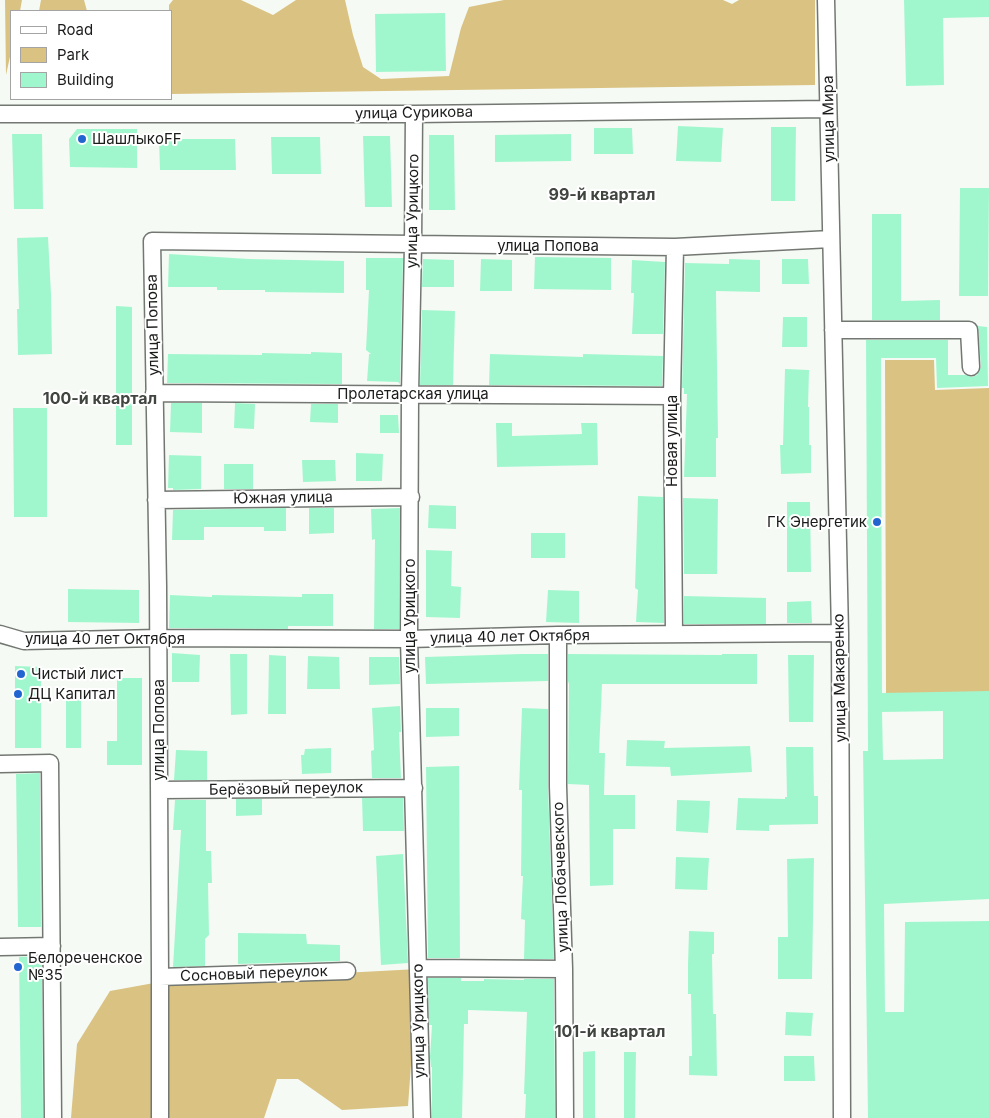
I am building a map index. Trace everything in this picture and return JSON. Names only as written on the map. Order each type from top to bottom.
[{"type":"street","name":"улица Мира","points":[[826,0],[831,238]]},
{"type":"street","name":"улица Сурикова","points":[[0,114],[414,114],[828,109]]},
{"type":"street","name":"улица Урицкого","points":[[414,114],[409,639],[422,1118]]},
{"type":"street","name":"улица Попова","points":[[160,1118],[158,638],[152,241],[675,247],[831,238]]},
{"type":"street","name":"улица Макаренко","points":[[831,238],[840,633],[842,1118]]},
{"type":"street","name":"Новая улица","points":[[674,634],[672,396],[675,247]]},
{"type":"street","points":[[833,330],[969,330],[971,367]]},
{"type":"street","name":"Пролетарская улица","points":[[154,394],[672,396]]},
{"type":"street","name":"Южная улица","points":[[156,500],[410,497]]},
{"type":"street","name":"улица 40 лет Октября","points":[[0,634],[24,641],[158,638],[409,639],[558,635],[840,633]]},
{"type":"street","name":"улица Лобачевского","points":[[558,635],[558,786],[564,969],[565,1118]]},
{"type":"street","points":[[0,764],[50,763],[53,1118]]},
{"type":"street","name":"Берёзовый переулок","points":[[159,790],[414,788]]},
{"type":"street","points":[[0,946],[52,946]]},
{"type":"street","points":[[418,968],[564,969]]},
{"type":"street","name":"Сосновый переулок","points":[[160,977],[347,971]]},
{"type":"green space","points":[[5,0],[22,0],[20,10],[10,10],[10,57],[6,75]]},
{"type":"green space","points":[[41,0],[84,0],[87,10],[39,10]]},
{"type":"green space","points":[[173,0],[241,0],[273,15],[296,0],[345,0],[363,67],[381,79],[449,76],[461,28],[469,7],[504,0],[723,0],[732,4],[739,0],[815,0],[815,85],[172,94],[172,10],[169,10],[169,5]]},
{"type":"green space","points":[[885,360],[934,360],[935,390],[989,388],[989,693],[886,695]]},
{"type":"green space","points":[[418,969],[408,1106],[342,1110],[298,1079],[277,1079],[264,1118],[71,1118],[77,1044],[110,991],[154,983]]},
{"type":"building","points":[[904,0],[989,0],[989,17],[943,18],[944,85],[906,86]]},
{"type":"building","points":[[445,13],[446,71],[376,72],[375,14]]},
{"type":"building","points":[[678,126],[723,128],[721,162],[676,161]]},
{"type":"building","points":[[771,127],[796,127],[795,201],[771,201]]},
{"type":"building","points":[[594,128],[632,128],[633,154],[594,154]]},
{"type":"building","points":[[77,129],[137,129],[137,168],[70,167],[69,139]]},
{"type":"building","points":[[12,134],[42,134],[43,209],[14,209]]},
{"type":"building","points":[[571,134],[571,161],[495,162],[495,135]]},
{"type":"building","points":[[429,135],[454,135],[455,210],[429,210]]},
{"type":"building","points":[[363,136],[390,136],[392,207],[365,207]]},
{"type":"building","points":[[271,137],[320,137],[321,174],[272,174]]},
{"type":"building","points":[[159,139],[235,139],[236,170],[160,170]]},
{"type":"building","points":[[960,188],[989,188],[988,296],[959,296]]},
{"type":"building","points":[[872,214],[901,214],[901,301],[940,300],[940,320],[872,320]]},
{"type":"building","points":[[48,237],[52,354],[18,355],[17,238]]},
{"type":"building","points":[[169,254],[249,259],[344,261],[344,293],[265,292],[265,290],[217,290],[217,287],[168,287]]},
{"type":"building","points":[[535,257],[611,258],[611,290],[534,289]]},
{"type":"building","points":[[366,258],[403,258],[400,384],[398,382],[367,381],[369,354],[371,354],[366,350],[369,290],[366,290]]},
{"type":"building","points":[[423,259],[454,260],[454,287],[422,287]]},
{"type":"building","points":[[481,259],[512,260],[512,291],[480,291]]},
{"type":"building","points":[[729,259],[760,260],[760,292],[716,291],[718,438],[716,438],[716,477],[684,477],[687,394],[684,394],[684,388],[682,388],[685,263],[729,264]]},
{"type":"building","points":[[782,259],[808,259],[809,284],[782,284]]},
{"type":"building","points":[[632,260],[665,262],[663,334],[632,334],[634,293],[631,293]]},
{"type":"building","points":[[116,306],[132,307],[132,445],[116,445]]},
{"type":"building","points":[[422,310],[455,311],[453,385],[420,385]]},
{"type":"building","points":[[783,317],[807,317],[807,347],[782,347]]},
{"type":"building","points":[[978,326],[987,327],[988,386],[937,388],[936,358],[881,358],[882,693],[989,691],[989,899],[884,904],[885,1012],[904,1012],[905,922],[989,921],[989,1118],[868,1118],[863,751],[868,751],[866,340],[948,340],[948,375],[972,377],[977,375],[981,367]],"holes":[[[943,711],[943,759],[883,760],[882,712]]]},
{"type":"building","points":[[311,352],[342,353],[342,384],[167,383],[168,354],[262,355],[262,353],[311,354]]},
{"type":"building","points":[[490,354],[583,357],[583,354],[663,356],[662,386],[489,385]]},
{"type":"building","points":[[785,369],[809,370],[808,407],[811,473],[781,474],[780,445],[783,445]]},
{"type":"building","points":[[171,403],[202,403],[202,433],[170,432]]},
{"type":"building","points":[[235,403],[255,404],[254,429],[234,428]]},
{"type":"building","points":[[311,404],[338,404],[338,423],[310,422]]},
{"type":"building","points":[[13,408],[47,408],[47,517],[14,517]]},
{"type":"building","points":[[380,415],[398,415],[399,433],[380,433]]},
{"type":"building","points":[[496,423],[512,423],[512,436],[582,434],[581,423],[597,423],[598,465],[497,467]]},
{"type":"building","points":[[356,453],[383,454],[382,481],[356,481]]},
{"type":"building","points":[[169,455],[201,456],[201,489],[173,490],[173,488],[168,488]]},
{"type":"building","points":[[302,460],[335,460],[336,481],[303,482]]},
{"type":"building","points":[[224,464],[253,464],[253,489],[224,489]]},
{"type":"building","points":[[638,496],[663,497],[664,623],[636,622],[638,590],[635,588]]},
{"type":"building","points":[[683,498],[718,499],[717,574],[684,574]]},
{"type":"building","points":[[787,502],[810,502],[811,572],[787,572]]},
{"type":"building","points":[[429,505],[456,506],[456,529],[428,528]]},
{"type":"building","points":[[286,508],[286,531],[264,531],[264,527],[204,527],[204,540],[172,540],[173,510]]},
{"type":"building","points":[[309,508],[334,508],[334,533],[309,534]]},
{"type":"building","points":[[400,508],[399,629],[374,629],[375,539],[372,540],[371,509]]},
{"type":"building","points":[[531,533],[565,533],[565,558],[531,558]]},
{"type":"building","points":[[426,550],[452,551],[451,586],[461,587],[460,618],[426,617]]},
{"type":"building","points":[[68,589],[139,590],[139,623],[68,622]]},
{"type":"building","points":[[548,590],[579,591],[579,623],[546,622]]},
{"type":"building","points":[[302,594],[333,594],[333,626],[288,626],[288,629],[169,628],[170,595],[302,597]]},
{"type":"building","points":[[684,596],[766,598],[766,624],[684,624]]},
{"type":"building","points":[[811,601],[812,623],[787,623],[787,602]]},
{"type":"building","points":[[172,653],[200,655],[199,682],[172,682]]},
{"type":"building","points":[[230,654],[247,654],[247,714],[231,715]]},
{"type":"building","points":[[548,654],[548,681],[426,684],[425,657]]},
{"type":"building","points":[[568,654],[757,654],[757,684],[602,684],[599,753],[605,753],[604,795],[635,795],[635,829],[613,829],[613,885],[590,886],[589,785],[568,784]]},
{"type":"building","points":[[269,655],[286,656],[286,714],[268,714]]},
{"type":"building","points":[[788,655],[814,655],[813,722],[789,722]]},
{"type":"building","points":[[308,656],[339,657],[340,689],[307,689]]},
{"type":"building","points":[[369,657],[399,657],[400,684],[369,685]]},
{"type":"building","points":[[15,666],[41,667],[41,748],[15,748]]},
{"type":"building","points":[[117,678],[142,678],[142,765],[107,765],[107,741],[117,741]]},
{"type":"building","points":[[66,690],[81,690],[81,748],[66,748]]},
{"type":"building","points":[[400,706],[401,778],[372,778],[371,751],[374,750],[372,708]]},
{"type":"building","points":[[426,708],[459,708],[459,736],[426,737]]},
{"type":"building","points":[[522,708],[548,709],[548,786],[554,959],[524,959],[525,920],[521,919],[523,876],[521,876],[522,790],[519,790]]},
{"type":"building","points":[[627,740],[665,741],[664,748],[750,746],[752,772],[671,776],[670,767],[626,766]]},
{"type":"building","points":[[786,747],[813,747],[814,796],[818,796],[818,824],[769,825],[769,831],[736,830],[738,798],[785,799],[787,797]]},
{"type":"building","points":[[331,748],[331,773],[302,774],[301,755],[304,755],[305,749]]},
{"type":"building","points":[[176,750],[207,751],[207,780],[174,780]]},
{"type":"building","points":[[459,766],[460,958],[428,958],[426,767]]},
{"type":"building","points":[[40,773],[41,927],[18,927],[16,774]]},
{"type":"building","points":[[362,798],[403,798],[404,831],[363,831]]},
{"type":"building","points":[[236,799],[262,799],[262,815],[236,816]]},
{"type":"building","points":[[175,800],[206,800],[206,851],[211,851],[212,883],[208,883],[209,935],[205,939],[205,966],[173,967],[181,830],[173,830]]},
{"type":"building","points":[[677,800],[710,801],[708,833],[676,831]]},
{"type":"building","points":[[403,854],[408,963],[381,965],[376,856]]},
{"type":"building","points":[[676,857],[709,858],[707,890],[675,889]]},
{"type":"building","points":[[814,858],[812,979],[778,979],[778,937],[788,937],[787,859]]},
{"type":"building","points":[[689,931],[714,932],[714,954],[712,954],[713,1014],[716,1014],[717,1076],[689,1075],[689,1056],[692,1056],[691,994],[688,994]]},
{"type":"building","points":[[238,933],[306,934],[307,944],[340,945],[340,961],[238,964]]},
{"type":"building","points":[[42,956],[43,1118],[21,1118],[19,957]]},
{"type":"building","points":[[428,978],[461,978],[461,981],[484,981],[484,979],[554,979],[555,1118],[525,1118],[527,1012],[468,1010],[468,1024],[464,1024],[462,1118],[432,1118],[432,1067],[430,1057],[432,1025],[429,1025]]},
{"type":"building","points":[[786,1012],[813,1013],[811,1036],[785,1035]]},
{"type":"building","points":[[595,1051],[595,1118],[583,1118],[583,1052]]},
{"type":"building","points":[[624,1052],[636,1052],[635,1118],[624,1118]]},
{"type":"building","points":[[784,1056],[814,1056],[815,1081],[784,1081]]},
{"type":"place","name":"ШашлыкoFF","points":[[82,139]]},
{"type":"place","name":"ГК Энергетик","points":[[877,522]]},
{"type":"place","name":"Чистый лист","points":[[21,674]]},
{"type":"place","name":"ДЦ Капитал","points":[[18,694]]},
{"type":"place","name":"Белореченское №35","points":[[18,967]]},
{"type":"district","name":"99-й квартал","points":[[602,195]]},
{"type":"district","name":"100-й квартал","points":[[100,399]]},
{"type":"district","name":"101-й квартал","points":[[610,1032]]}]
